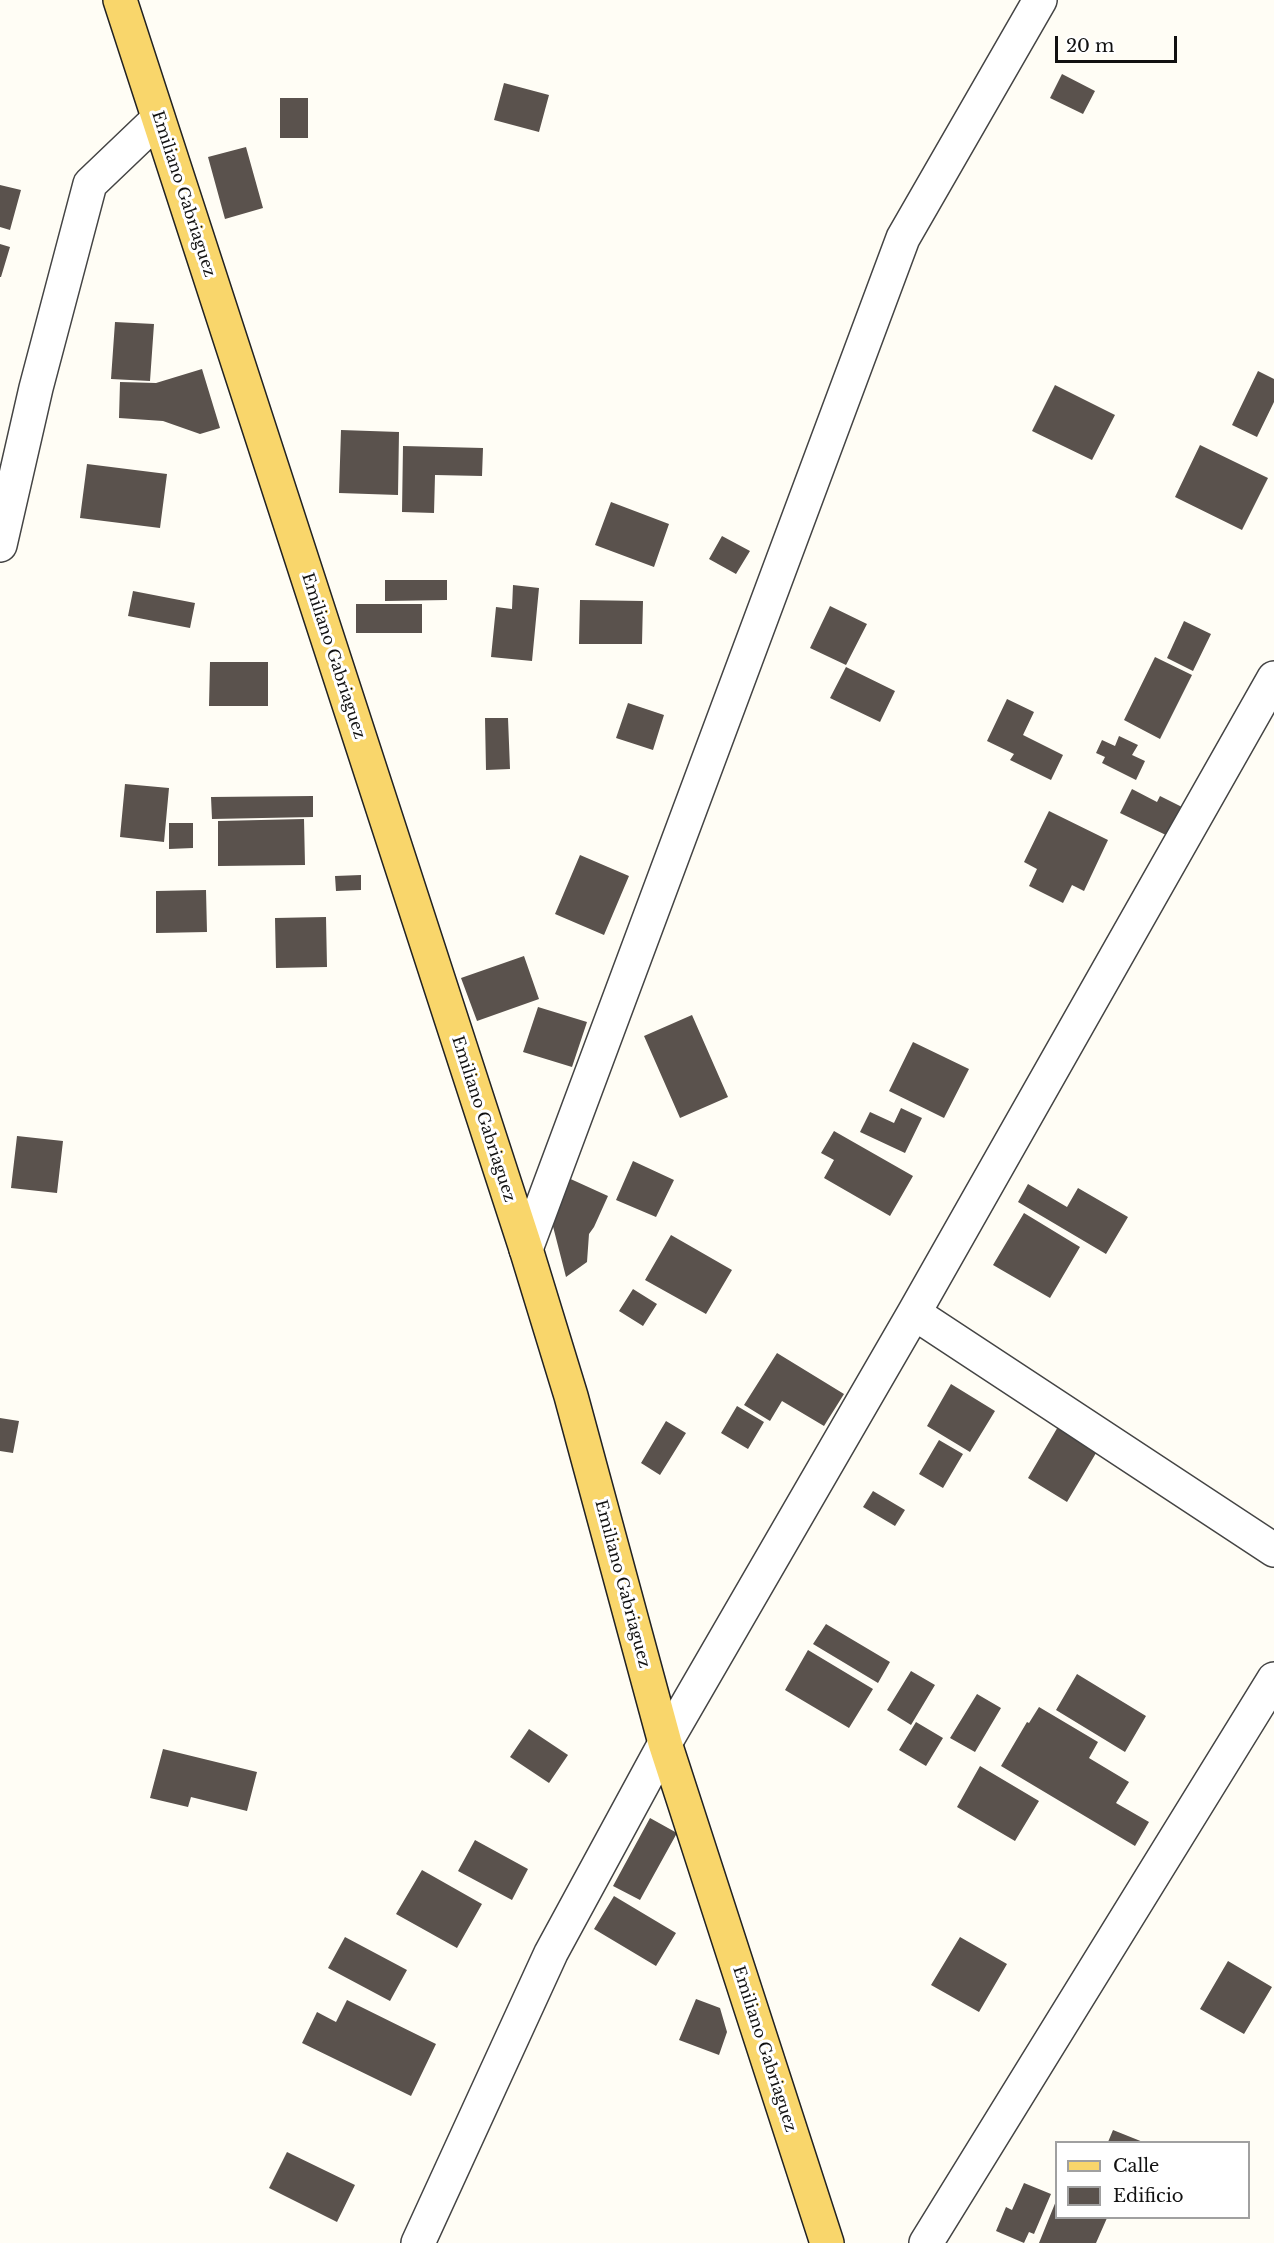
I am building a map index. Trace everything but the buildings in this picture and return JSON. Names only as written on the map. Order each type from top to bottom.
[{"type":"main road","name":"Emiliano Gabriaguez","points":[[120,0],[526,1249],[571,1396],[665,1743],[827,2243]]},
{"type":"street","points":[[526,1249],[903,238],[1040,0]]},
{"type":"street","points":[[0,544],[36,388],[90,184],[158,119]]},
{"type":"street","points":[[418,2243],[551,1953],[665,1743],[914,1313],[1274,678]]},
{"type":"street","points":[[914,1313],[1274,1550]]},
{"type":"street","points":[[926,2243],[1274,1679]]}]
